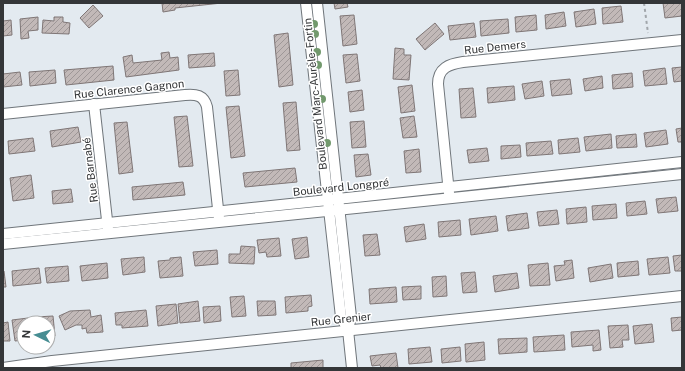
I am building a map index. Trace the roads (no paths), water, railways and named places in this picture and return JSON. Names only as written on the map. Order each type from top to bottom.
[{"type":"street","name":"Boulevard Marc-Aurèle-Fortin","points":[[306,3],[333,200]]},
{"type":"street","name":"Boulevard Marc-Aurèle-Fortin","points":[[317,3],[334,210],[351,317],[348,330],[352,368]]},
{"type":"street","name":"Rue Demers","points":[[449,199],[438,84],[439,76],[445,68],[452,64],[460,63],[682,40]]},
{"type":"street","name":"Rue Clarence Gagnon","points":[[3,114],[191,94],[202,98],[205,100],[206,106],[219,222]]},
{"type":"street","name":"Rue Barnabé","points":[[94,104],[108,228]]},
{"type":"street","name":"Boulevard Longpré","points":[[3,244],[218,211],[682,162]]},
{"type":"street","name":"Boulevard Longpré","points":[[3,234],[219,222],[682,174]]},
{"type":"street","name":"Rue Grenier","points":[[3,368],[52,361],[682,296]]}]
